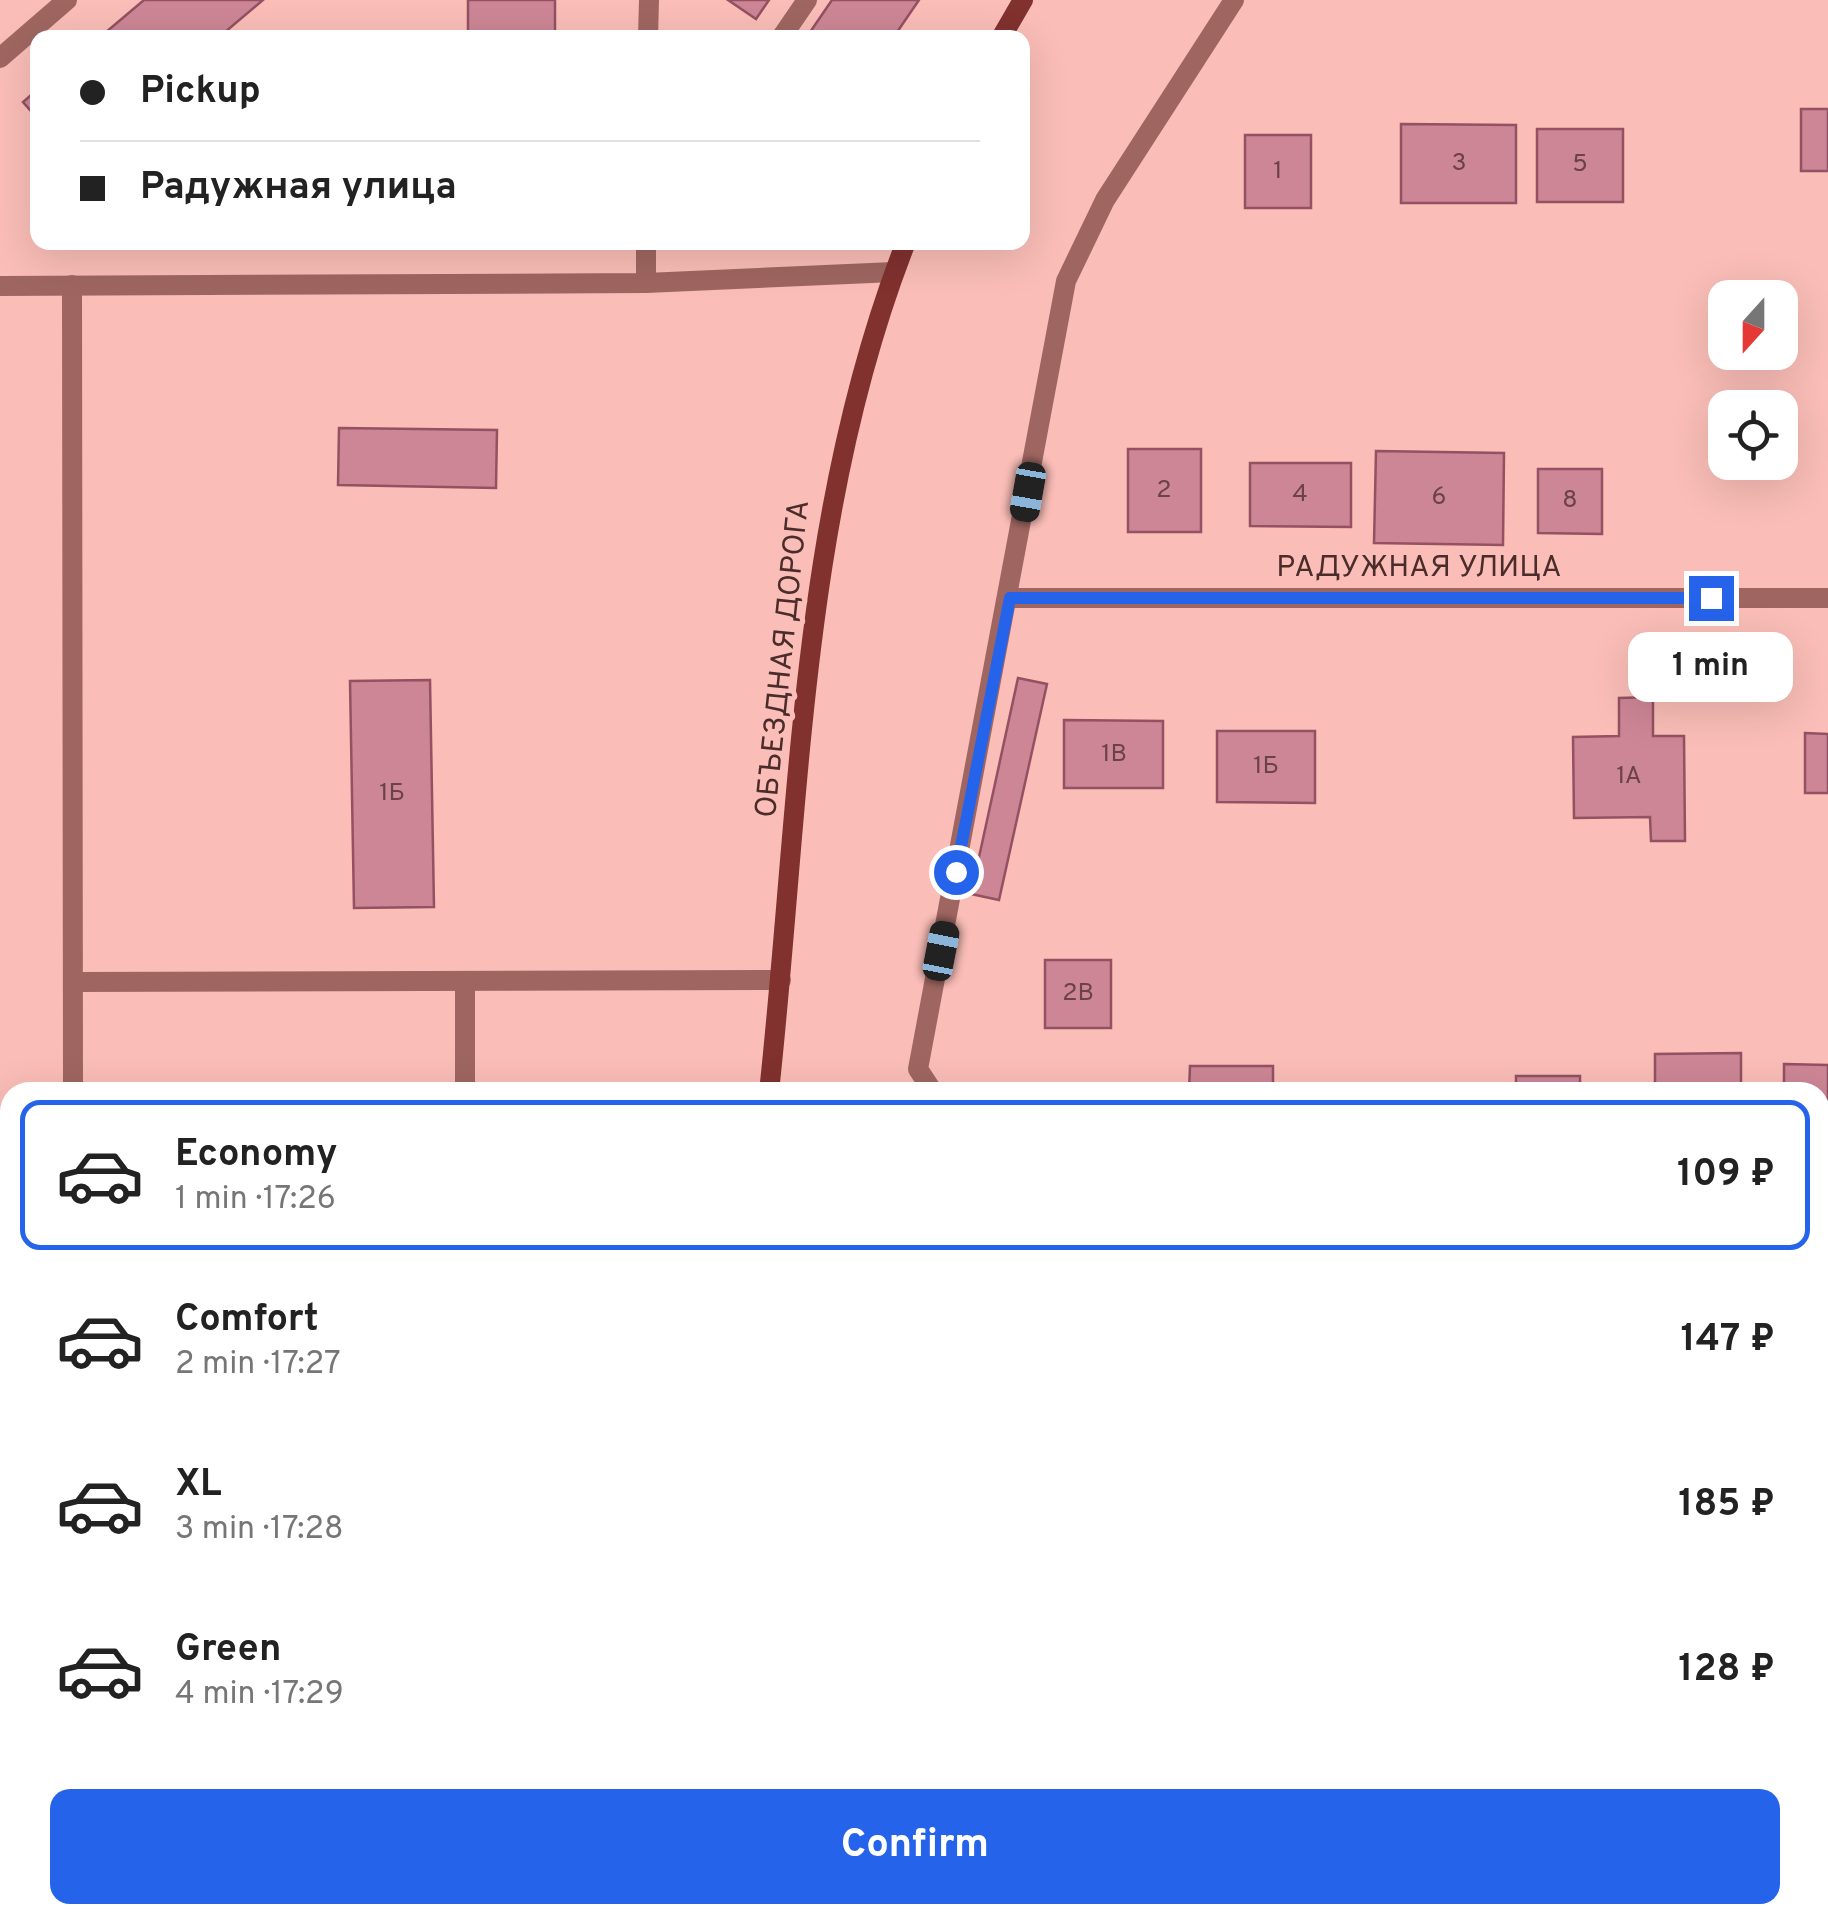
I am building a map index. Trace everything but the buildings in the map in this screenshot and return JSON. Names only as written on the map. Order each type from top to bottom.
[{"type":"main road","points":[[1006,30],[1023,0]]},
{"type":"main road","name":"ОБЪЕЗДНАЯ ДОРОГА","points":[[770,1082],[815,628],[834,484],[858,380],[903,250]]},
{"type":"street","points":[[32,30],[67,0]]},
{"type":"street","points":[[648,30],[649,0]]},
{"type":"street","points":[[786,30],[806,0]]},
{"type":"street","points":[[927,1082],[918,1068],[1010,598],[1066,281],[1104,200],[1234,0]]},
{"type":"street","points":[[0,58],[30,32]]},
{"type":"street","points":[[646,250],[646,283]]},
{"type":"street","points":[[0,286],[646,283],[894,272]]},
{"type":"street","points":[[72,285],[73,1082]]},
{"type":"street","name":"РАДУЖНАЯ УЛИЦА","points":[[1010,598],[1828,598]]},
{"type":"street","points":[[76,982],[781,980]]},
{"type":"street","points":[[465,981],[465,1082]]},
{"type":"route","points":[[956,872],[1010,598],[1711,598]]}]
